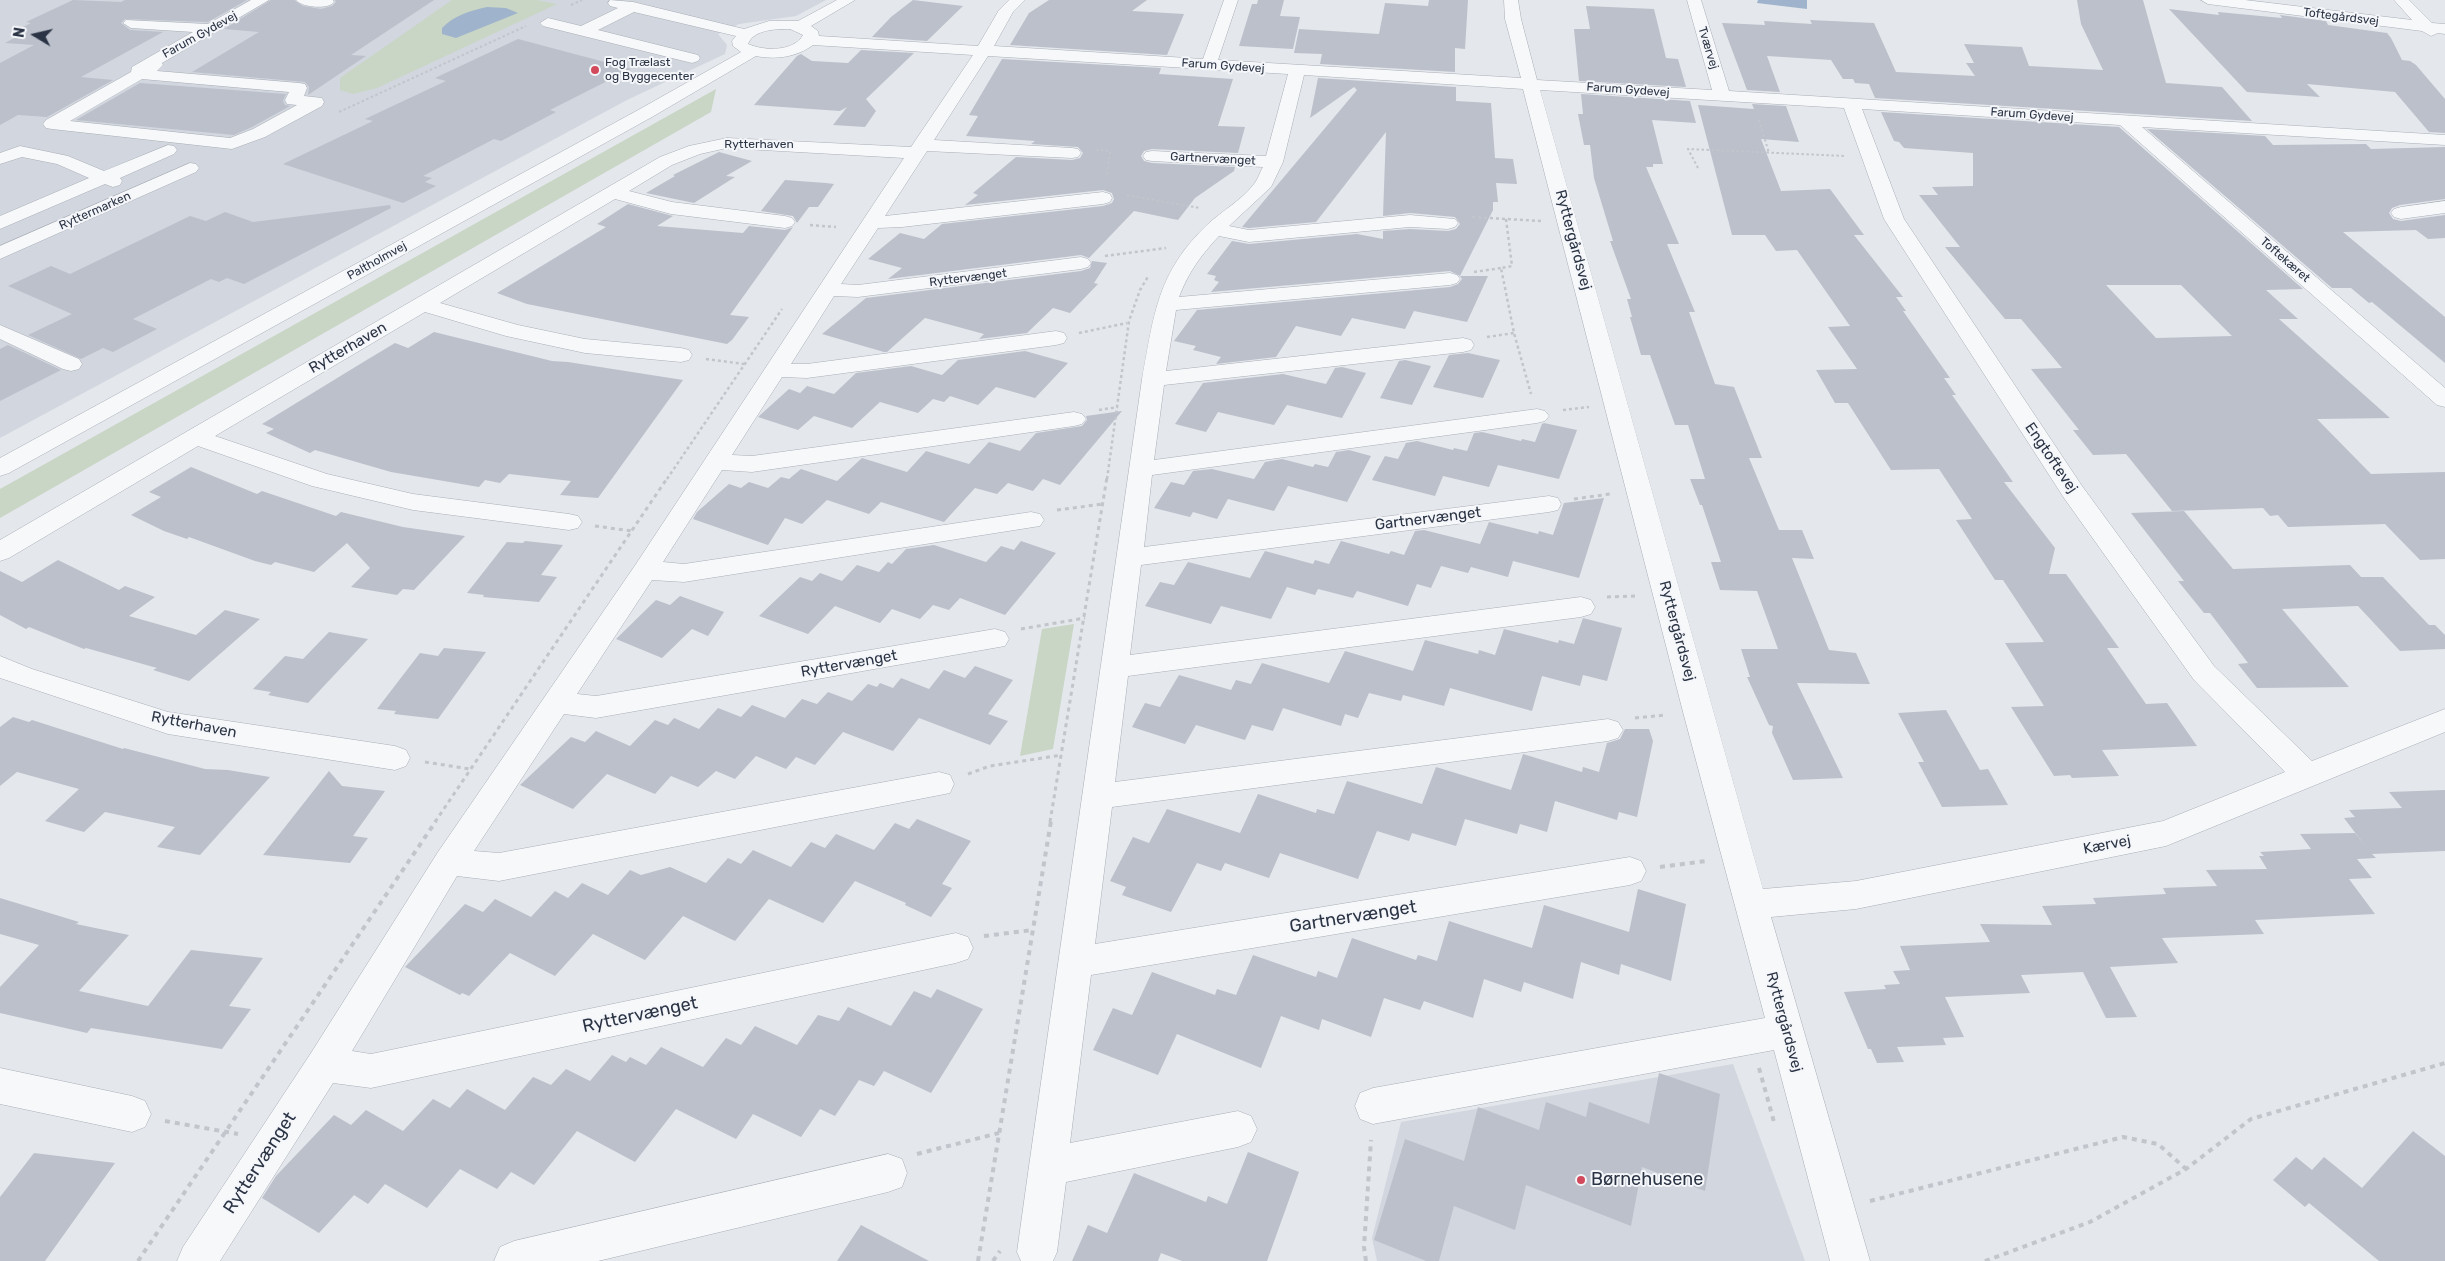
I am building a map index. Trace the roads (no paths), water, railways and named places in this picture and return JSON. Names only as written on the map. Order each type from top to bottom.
[{"type":"street","name":"Farum Gydevej","points":[[144,70],[299,88],[293,100],[316,102],[259,133],[232,144],[52,124],[262,0]]},
{"type":"street","points":[[303,0],[327,2]]},
{"type":"street","points":[[604,0],[633,7],[749,43],[766,53],[790,51],[810,40],[812,34],[800,26],[848,0]]},
{"type":"street","name":"Ryttervænget","points":[[197,1261],[324,1065],[449,862],[715,462],[983,51],[1007,10],[1018,0]]},
{"type":"street","points":[[1209,64],[1231,0]]},
{"type":"street","name":"Ryttergårdsvej","points":[[1511,0],[1513,19],[1698,712],[1850,1261]]},
{"type":"street","name":"Tværvej","points":[[1694,0],[1722,96]]},
{"type":"street","name":"Toftegårdsvej","points":[[2208,0],[2428,27]]},
{"type":"street","points":[[2401,0],[2428,27],[2442,35]]},
{"type":"street","points":[[583,31],[633,7]]},
{"type":"street","points":[[131,23],[210,29]]},
{"type":"street","points":[[548,23],[692,58]]},
{"type":"street","name":"Paltholmvej","points":[[0,468],[637,118],[749,43],[769,26],[800,26]]},
{"type":"street","name":"Farum Gydevej","points":[[810,40],[2445,140]]},
{"type":"street","name":"Gartnervænget","points":[[1037,1252],[1153,379],[1166,306],[1176,278],[1191,254],[1222,222],[1262,186],[1274,162],[1297,71]]},
{"type":"street","name":"Engtoftevej","points":[[1851,103],[1894,219],[2073,492],[2204,673],[2307,775]]},
{"type":"street","name":"Toftekæret","points":[[2125,121],[2445,400]]},
{"type":"street","name":"Rytterhaven","points":[[0,552],[666,161],[695,150],[726,144],[758,143],[919,149]]},
{"type":"street","points":[[919,149],[1072,153]]},
{"type":"street","points":[[0,223],[168,150]]},
{"type":"street","points":[[0,158],[20,151],[62,160],[138,191]]},
{"type":"street","name":"Gartnervænget","points":[[1152,156],[1274,162]]},
{"type":"street","name":"Ryttermarken","points":[[0,253],[190,168]]},
{"type":"street","points":[[612,192],[671,208],[785,222]]},
{"type":"street","points":[[870,222],[902,221],[1104,195]]},
{"type":"street","points":[[2401,213],[2445,207]]},
{"type":"street","points":[[1222,222],[1249,236],[1410,221],[1448,223]]},
{"type":"street","name":"Ryttervænget","points":[[826,290],[858,292],[1081,263]]},
{"type":"street","points":[[1166,306],[1450,278]]},
{"type":"street","points":[[422,304],[514,331],[585,346],[680,355]]},
{"type":"street","points":[[0,331],[71,364]]},
{"type":"street","points":[[774,370],[807,371],[1056,338]]},
{"type":"street","points":[[1153,379],[1463,345]]},
{"type":"street","points":[[1141,469],[1537,416]]},
{"type":"street","points":[[715,462],[752,464],[1074,418]]},
{"type":"street","points":[[195,437],[321,480],[413,502],[569,522]]},
{"type":"street","name":"Gartnervænget","points":[[1129,558],[1549,504]]},
{"type":"street","points":[[644,570],[684,573],[1031,520]]},
{"type":"street","points":[[1114,667],[1581,607]]},
{"type":"street","name":"Ryttervænget","points":[[555,702],[596,707],[996,639]]},
{"type":"street","name":"Rytterhaven","points":[[0,666],[22,676],[168,723],[395,758]]},
{"type":"street","name":"Kærvej","points":[[1752,904],[1856,895],[2166,833],[2445,720]]},
{"type":"street","points":[[1097,797],[1608,730]]},
{"type":"street","points":[[449,862],[499,867],[939,784]]},
{"type":"street","name":"Gartnervænget","points":[[1075,962],[1630,871]]},
{"type":"street","name":"Ryttervænget","points":[[324,1065],[370,1072],[956,948]]},
{"type":"street","points":[[1373,1106],[1786,1031]]},
{"type":"street","points":[[0,1086],[132,1114]]},
{"type":"street","points":[[1048,1166],[1238,1130]]},
{"type":"street","points":[[514,1261],[888,1173]]},
{"type":"water","points":[[1758,0],[1807,0],[1807,9],[1757,3]]},
{"type":"water","points":[[487,7],[506,8],[518,13],[456,38],[442,34],[442,28],[457,17]]},
{"type":"place","name":"Fog Trælast og Byggecenter","points":[[595,70]]},
{"type":"place","name":"Børnehusene","points":[[1581,1180]]}]
